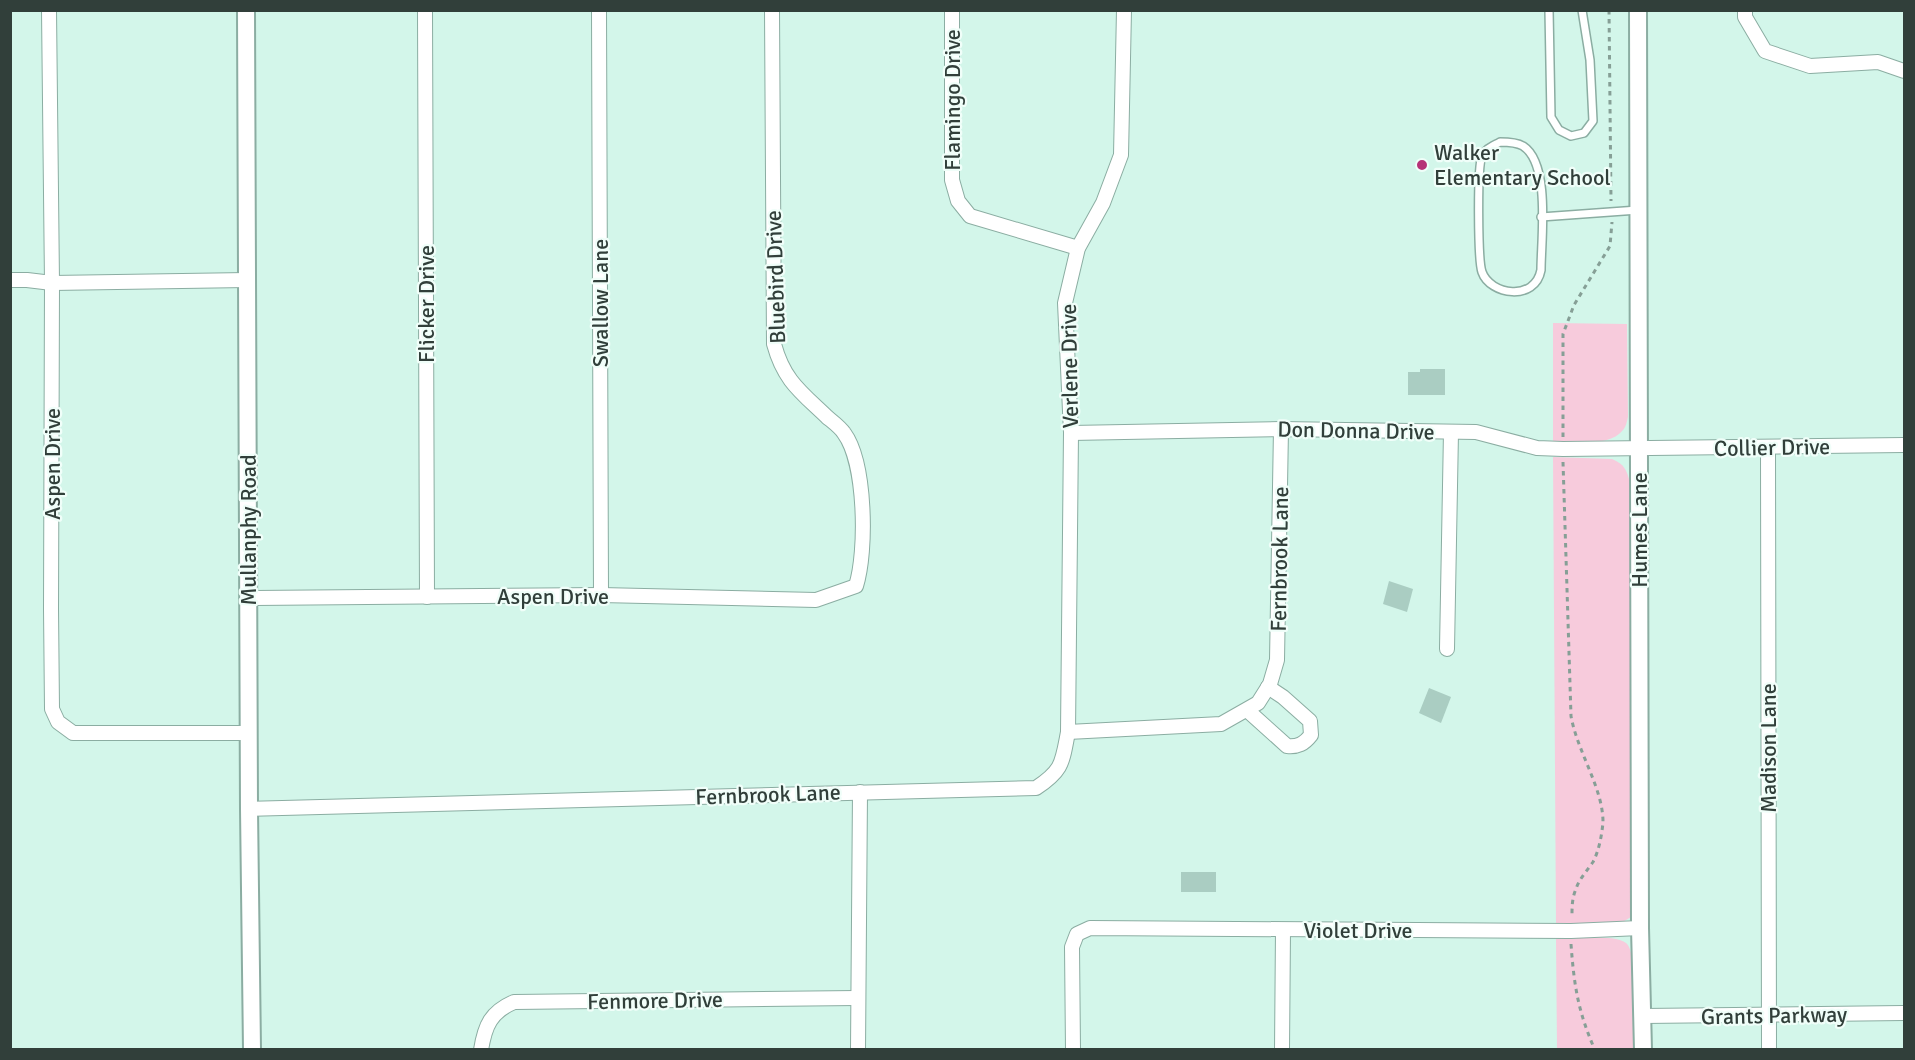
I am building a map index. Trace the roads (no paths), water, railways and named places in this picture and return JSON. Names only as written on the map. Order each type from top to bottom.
[{"type":"street","name":"Aspen Drive","points":[[49,10],[52,283],[52,709],[58,722],[73,733],[249,733]]},
{"type":"street","name":"Mullanphy Road","points":[[246,10],[252,1050]]},
{"type":"street","name":"Flicker Drive","points":[[425,10],[427,597]]},
{"type":"street","name":"Swallow Lane","points":[[599,10],[601,596]]},
{"type":"street","name":"Bluebird Drive","points":[[772,10],[774,344],[780,365],[794,385],[844,433],[853,451],[859,471],[863,544],[861,570],[856,586]]},
{"type":"street","name":"Flamingo Drive","points":[[952,10],[952,180],[958,201],[970,216],[1078,248]]},
{"type":"street","name":"Verlene Drive","points":[[1068,732],[1071,433],[1065,303],[1078,248],[1103,203],[1121,154],[1124,10]]},
{"type":"street","name":"Humes Lane","points":[[1638,10],[1640,928],[1643,1050]]},
{"type":"street","points":[[1745,10],[1745,17],[1766,51],[1810,66],[1878,62],[1905,71]]},
{"type":"street","points":[[10,280],[27,279],[52,283],[247,280]]},
{"type":"street","name":"Don Donna Drive","points":[[1071,433],[1281,429],[1476,432],[1537,448],[1639,448]]},
{"type":"street","name":"Fernbrook Lane","points":[[249,808],[1036,788],[1052,777],[1062,764],[1068,732],[1221,724],[1258,704],[1268,687],[1277,660],[1281,429]]},
{"type":"street","points":[[1447,649],[1451,432]]},
{"type":"street","name":"Collier Drive","points":[[1639,448],[1905,445]]},
{"type":"street","name":"Madison Lane","points":[[1768,447],[1767,1015],[1769,1050]]},
{"type":"street","name":"Aspen Drive","points":[[248,598],[601,596],[816,600],[856,586]]},
{"type":"street","points":[[1247,710],[1287,746],[1300,745],[1306,741],[1311,735],[1310,721],[1299,709],[1268,687]]},
{"type":"street","points":[[858,1050],[860,792]]},
{"type":"street","name":"Violet Drive","points":[[1073,1050],[1072,947],[1077,934],[1090,928],[1572,931],[1640,928]]},
{"type":"street","points":[[1282,930],[1282,1050]]},
{"type":"street","name":"Fenmore Drive","points":[[481,1050],[487,1024],[500,1008],[514,1002],[857,998]]},
{"type":"street","name":"Grants Parkway","points":[[1642,1016],[1905,1012]]},
{"type":"lane","points":[[1549,10],[1551,117],[1559,130],[1571,136],[1584,133],[1593,122],[1590,60],[1582,10]]},
{"type":"lane","points":[[1500,142],[1511,142],[1523,146],[1531,155],[1539,172],[1541,217],[1539,279],[1531,288],[1512,292],[1492,284],[1481,271],[1478,189],[1482,155],[1490,147],[1500,142]]},
{"type":"lane","points":[[1541,217],[1638,210]]},
{"type":"place","name":"Walker Elementary School","points":[[1422,165]]}]
